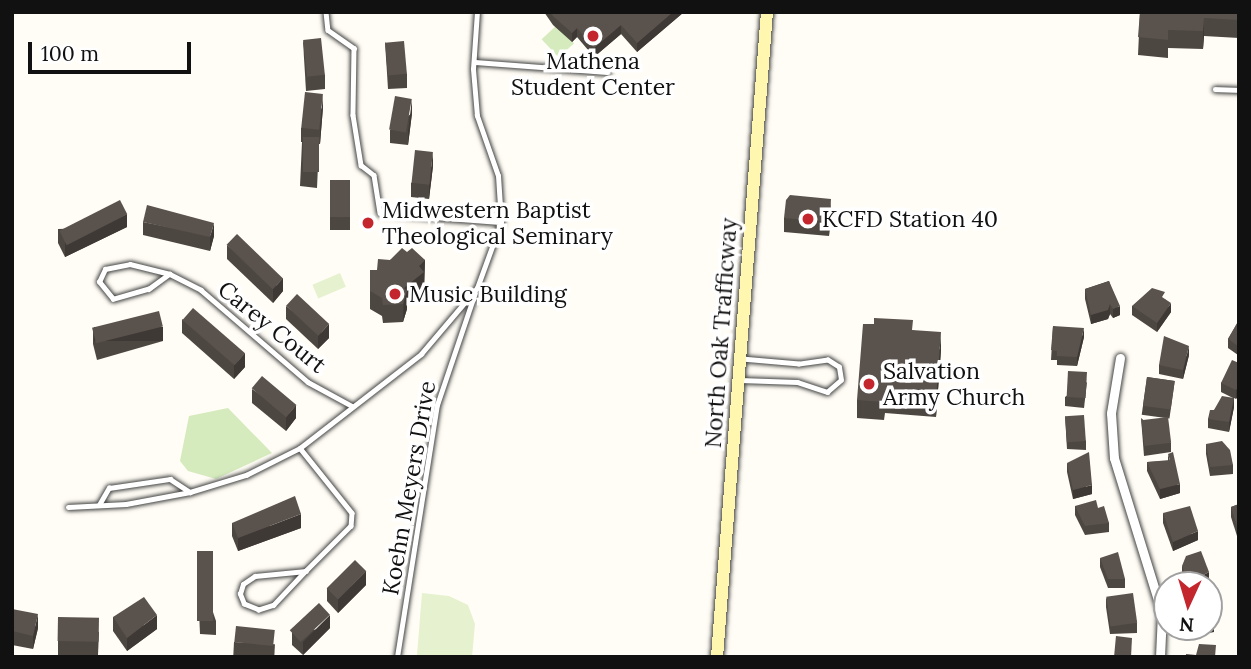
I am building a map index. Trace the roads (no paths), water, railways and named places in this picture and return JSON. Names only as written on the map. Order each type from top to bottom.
[{"type":"main road","name":"North Oak Trafficway","points":[[717,657],[767,12]]},
{"type":"street","points":[[1120,358],[1111,413],[1114,458],[1163,613],[1160,657]]},
{"type":"lane","points":[[326,12],[328,30],[354,48],[353,115],[361,165],[374,175],[380,213],[501,222],[499,176],[477,116],[474,62],[477,12]]},
{"type":"lane","points":[[474,62],[608,72]]},
{"type":"lane","points":[[1215,89],[1239,90]]},
{"type":"lane","name":"Koehn Meyers Drive","points":[[397,657],[437,405],[501,222]]},
{"type":"lane","name":"Carey Court","points":[[170,274],[149,289],[113,299],[99,282],[105,269],[130,264],[170,274],[201,290],[308,383],[352,406]]},
{"type":"lane","points":[[68,507],[190,492],[246,475],[300,448],[421,354],[477,288]]},
{"type":"lane","points":[[739,380],[797,382],[827,392],[841,380],[839,367],[828,360],[799,364],[740,359]]},
{"type":"lane","points":[[300,448],[352,513],[351,526],[274,605],[259,610],[244,604],[240,594],[243,584],[254,576],[306,571]]},
{"type":"lane","points":[[99,505],[109,488],[170,479],[190,492]]},
{"type":"place","name":"Mathena Student Center","points":[[593,36]]},
{"type":"place","name":"KCFD Station 40","points":[[808,219]]},
{"type":"place","name":"Midwestern Baptist Theological Seminary","points":[[368,223]]},
{"type":"place","name":"Music Building","points":[[395,294]]},
{"type":"place","name":"Salvation Army Church","points":[[869,384]]}]
